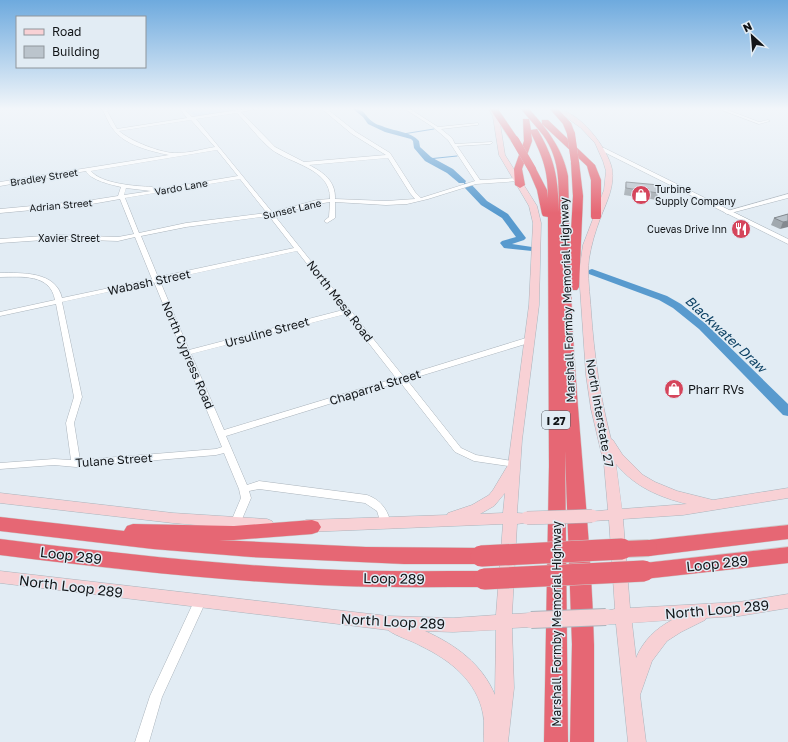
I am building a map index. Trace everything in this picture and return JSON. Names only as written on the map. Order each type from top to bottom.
[{"type":"highway","points":[[517,144],[532,169],[544,199],[554,252]]},
{"type":"highway","points":[[519,183],[518,169],[527,144]]},
{"type":"highway","name":"Marshall Formby Memorial Highway","points":[[541,144],[551,168],[554,187],[557,466],[556,742]]},
{"type":"highway","name":"Marshall Formby Memorial Highway","points":[[553,144],[562,166],[564,178],[566,349],[576,498],[583,644],[582,742]]},
{"type":"highway","points":[[567,144],[584,157],[591,165],[596,180],[596,217]]},
{"type":"highway","points":[[566,349],[573,284],[577,212],[575,162],[572,144]]},
{"type":"highway","points":[[6,525],[75,526],[116,530],[234,533],[312,527]]},
{"type":"highway","name":"Loop 289","points":[[6,525],[174,544],[262,550],[403,556],[481,556],[649,548],[788,532]]},
{"type":"highway","name":"Loop 289","points":[[0,547],[140,564],[244,573],[318,577],[484,579],[644,571],[788,555]]},
{"type":"highway","points":[[583,644],[590,742]]},
{"type":"main road","points":[[499,742],[505,688],[504,622],[514,464],[535,287],[537,223],[533,206],[502,155],[500,144]]},
{"type":"main road","name":"North Interstate 27","points":[[598,144],[602,149],[607,162],[609,170],[609,183],[604,201],[596,217],[585,254],[584,274],[591,369],[597,410],[604,433],[610,462],[615,514],[615,616],[632,696],[637,742]]},
{"type":"main road","points":[[604,433],[618,460],[628,470],[650,486],[676,496],[716,504]]},
{"type":"main road","points":[[424,523],[456,517],[484,505],[497,495],[514,464]]},
{"type":"main road","points":[[0,498],[235,524],[312,527],[592,516],[670,511],[788,493]]},
{"type":"main road","name":"North Loop 289","points":[[0,577],[388,623],[453,625],[705,612],[739,609],[788,601]]},
{"type":"main road","points":[[632,696],[645,655],[654,644],[663,634],[674,627],[705,612]]},
{"type":"main road","points":[[388,623],[430,640],[462,661],[483,688],[492,714],[493,742]]},
{"type":"street","points":[[139,144],[145,147],[180,155]]},
{"type":"street","name":"North Mesa Road","points":[[214,144],[458,450],[474,458],[514,464]]},
{"type":"street","points":[[269,144],[273,148],[321,174],[328,180],[333,190],[332,218],[328,221]]},
{"type":"street","points":[[370,144],[389,156],[413,193],[419,199]]},
{"type":"street","points":[[452,144],[478,181]]},
{"type":"street","points":[[454,146],[482,144]]},
{"type":"street","name":"Bradley Street","points":[[0,184],[218,148]]},
{"type":"street","points":[[602,149],[788,242]]},
{"type":"street","points":[[303,164],[389,156]]},
{"type":"street","points":[[607,162],[617,160],[628,162]]},
{"type":"street","points":[[88,170],[95,176],[124,186],[145,189],[173,188]]},
{"type":"street","name":"Vardo Lane","points":[[122,198],[240,177]]},
{"type":"street","name":"Sunset Lane","points":[[137,235],[186,225],[270,214],[304,204],[332,200],[390,203],[419,199],[478,181],[519,183]]},
{"type":"street","points":[[122,198],[124,186]]},
{"type":"street","points":[[727,212],[788,196]]},
{"type":"street","name":"Adrian Street","points":[[0,211],[65,206],[122,198]]},
{"type":"street","name":"North Cypress Road","points":[[122,198],[244,489],[246,498],[235,524]]},
{"type":"street","name":"Xavier Street","points":[[0,241],[58,237],[118,239],[137,235]]},
{"type":"street","name":"Wabash Street","points":[[0,314],[298,249]]},
{"type":"street","points":[[0,275],[36,277],[48,281],[55,286],[78,397],[70,423],[76,464]]},
{"type":"street","name":"Ursuline Street","points":[[187,353],[348,311]]},
{"type":"street","name":"Chaparral Street","points":[[221,434],[529,340]]},
{"type":"street","name":"Tulane Street","points":[[0,466],[54,462],[76,464],[216,452],[227,449]]},
{"type":"street","points":[[244,489],[259,484],[367,499],[378,505],[384,514],[386,524]]},
{"type":"street","points":[[142,742],[156,696],[200,601]]},
{"type":"building","points":[[626,182],[659,185],[658,193],[626,188]]},
{"type":"building","points":[[788,214],[788,221],[783,222],[774,218]]},
{"type":"waterway","name":"Blackwater Draw","points":[[416,144],[416,147],[428,159],[450,171],[462,181]]},
{"type":"waterway","points":[[428,159],[457,156]]},
{"type":"waterway","name":"Blackwater Draw","points":[[467,185],[484,203],[505,216],[521,238],[505,243],[507,246],[529,249]]},
{"type":"waterway","name":"Blackwater Draw","points":[[592,272],[663,298],[677,306],[703,327],[788,412]]},
{"type":"place","name":"Turbine Supply Company","points":[[641,195]]},
{"type":"place","name":"Cuevas Drive Inn","points":[[741,229]]},
{"type":"place","name":"Pharr RVs","points":[[674,389]]}]
